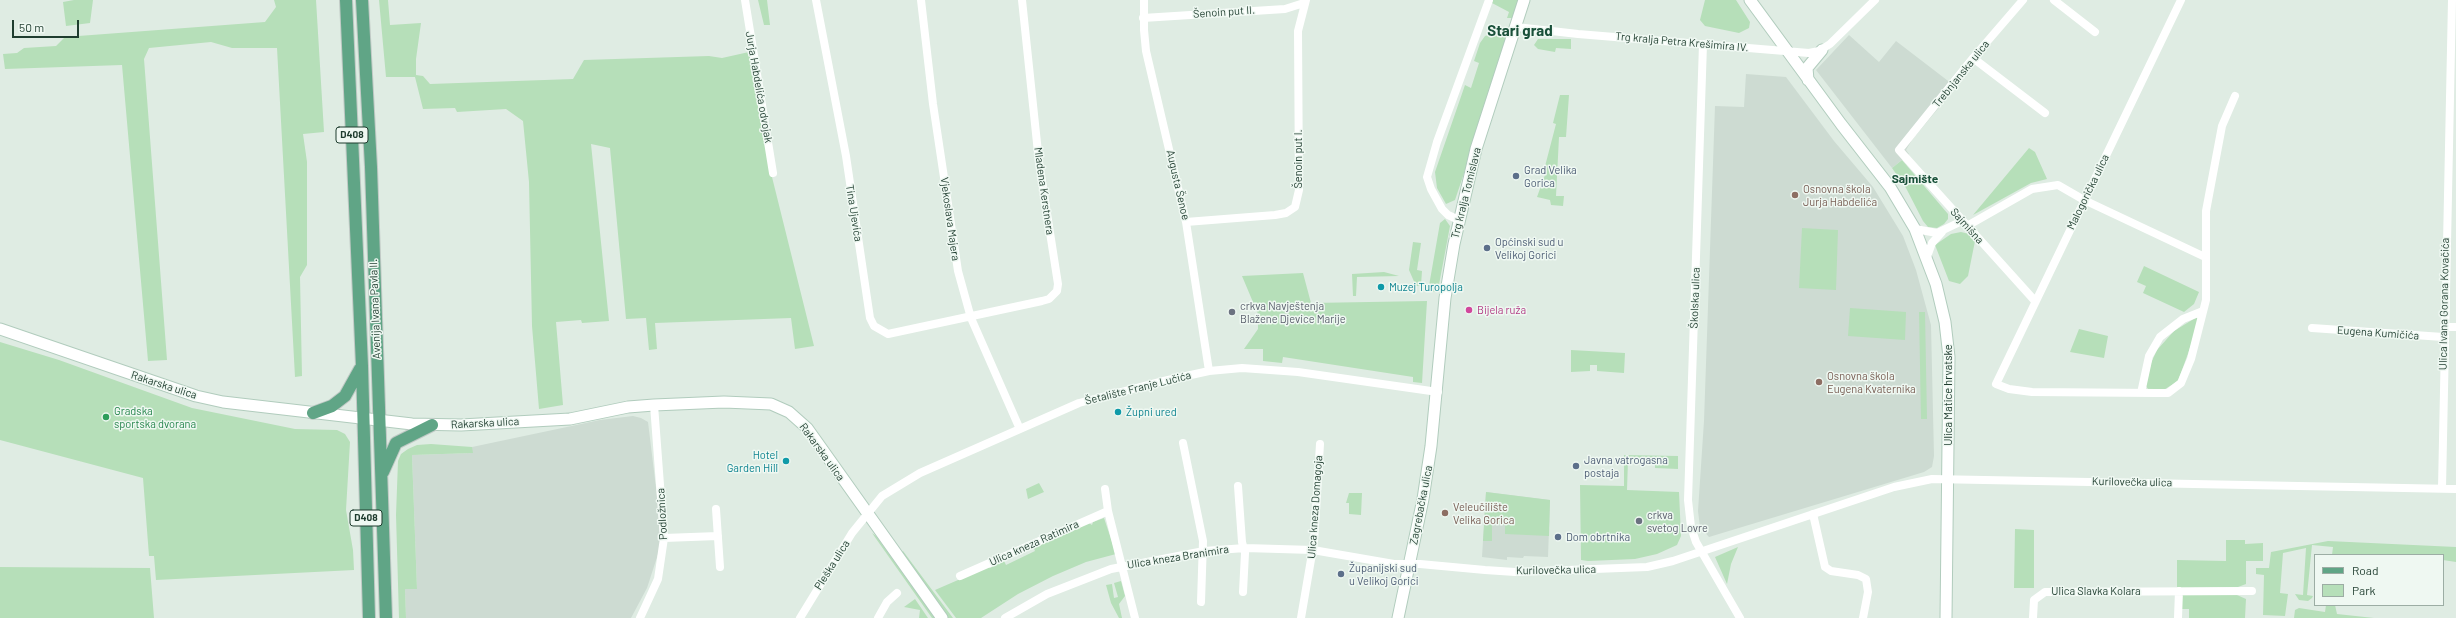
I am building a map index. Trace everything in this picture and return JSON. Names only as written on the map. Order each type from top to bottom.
[{"type":"main road","name":"Avenija Ivana Pavla II.","points":[[346,0],[362,366],[369,618]]},
{"type":"main road","name":"Avenija Ivana Pavla II.","points":[[362,0],[372,167],[386,618]]},
{"type":"main road","name":"Trg kralja Tomislava","points":[[1438,392],[1445,298],[1459,220],[1476,149],[1524,0]]},
{"type":"main road","points":[[1750,0],[1786,51]]},
{"type":"main road","points":[[1808,80],[1807,68],[1822,50]]},
{"type":"main road","name":"Ulica Matice hrvatske","points":[[1786,51],[1890,187],[1915,229],[1927,257],[1939,293],[1948,337],[1946,618]]},
{"type":"main road","name":"Rakarska ulica","points":[[0,329],[196,396],[363,419],[432,425],[570,419],[628,407],[654,405],[759,402],[782,408],[806,428],[866,514],[942,618]]},
{"type":"main road","points":[[313,413],[332,406],[345,396],[362,366]]},
{"type":"main road","name":"Zagrebačka ulica","points":[[1398,618],[1423,499],[1438,392]]},
{"type":"main road","points":[[381,479],[388,456],[396,443],[432,425]]},
{"type":"street","name":"Jurja Habdelića odvojak","points":[[745,0],[773,173]]},
{"type":"street","name":"Tina Ujevića","points":[[816,0],[846,156],[870,318],[874,326],[888,334],[971,318]]},
{"type":"street","name":"Vjekoslava Majera","points":[[921,0],[933,104],[958,271],[971,318],[1019,427]]},
{"type":"street","name":"Mladena Kerstnera","points":[[971,318],[1049,299],[1057,291],[1058,284],[1039,162],[1022,0]]},
{"type":"street","name":"Augusta Šenoe","points":[[1144,0],[1143,18],[1146,51],[1186,222],[1209,371]]},
{"type":"street","name":"Trg kralja Tomislava","points":[[1459,220],[1448,215],[1442,209],[1428,182],[1428,169],[1489,0]]},
{"type":"street","name":"Trebnjanska ulica","points":[[1899,150],[1973,58],[2023,0]]},
{"type":"street","points":[[2054,0],[2095,32]]},
{"type":"street","name":"Malogorička ulica","points":[[2141,393],[2032,392],[2009,389],[1996,384],[2181,0]]},
{"type":"street","name":"Ulica Ivana Gorana Kovačića","points":[[2442,488],[2443,337],[2453,81],[2452,0]]},
{"type":"street","name":"Šenoin put II.","points":[[1143,18],[1284,8],[1305,2]]},
{"type":"street","name":"Šenoin put I.","points":[[1186,222],[1275,215],[1286,213],[1295,207],[1299,190],[1298,31],[1305,2]]},
{"type":"street","points":[[1822,50],[1870,2]]},
{"type":"street","name":"Trg kralja Petra Krešimira IV.","points":[[1516,27],[1809,53],[1822,50]]},
{"type":"street","name":"Školska ulica","points":[[1700,551],[1689,517],[1689,450],[1703,44]]},
{"type":"street","points":[[1973,58],[2044,113]]},
{"type":"street","points":[[2203,310],[2183,319],[2160,338],[2149,356],[2141,393],[2168,393],[2180,383],[2191,359],[2206,300],[2206,211],[2215,156],[2222,126],[2235,96]]},
{"type":"street","name":"Sajmišna","points":[[1899,150],[2035,301]]},
{"type":"street","points":[[1915,229],[1933,234],[1942,232],[1965,223],[2041,186],[2058,185],[2084,200],[2205,257]]},
{"type":"street","points":[[1927,257],[1932,243],[1942,232]]},
{"type":"street","points":[[2444,327],[2456,328]]},
{"type":"street","name":"Eugena Kumičića","points":[[2312,328],[2443,337]]},
{"type":"street","name":"Šetalište Franje Lučića","points":[[866,514],[878,499],[904,480],[1019,427],[1101,396],[1209,371],[1242,368],[1272,369],[1438,392]]},
{"type":"street","name":"Podložnica","points":[[640,618],[658,579],[664,538],[654,405]]},
{"type":"street","points":[[1183,443],[1204,551],[1201,602]]},
{"type":"street","name":"Ulica kneza Domagoja","points":[[1301,618],[1313,550],[1320,444]]},
{"type":"street","name":"Kurilovečka ulica","points":[[1409,563],[1515,572],[1632,568],[1658,565],[1914,482],[1948,479],[2456,489]]},
{"type":"street","points":[[1238,486],[1242,542],[1245,548],[1242,592]]},
{"type":"street","points":[[1106,489],[1108,511],[1135,618]]},
{"type":"street","points":[[716,509],[720,567]]},
{"type":"street","name":"Ulica kneza Ratimira","points":[[960,576],[1108,511]]},
{"type":"street","name":"Pleška ulica","points":[[800,618],[866,514]]},
{"type":"street","points":[[1813,514],[1825,567],[1831,571],[1858,575],[1866,579],[1868,592],[1863,618]]},
{"type":"street","points":[[664,538],[718,536]]},
{"type":"street","name":"Ulica kneza Branimira","points":[[1005,618],[1053,591],[1123,566],[1204,551],[1245,548],[1313,550],[1394,564],[1409,563]]},
{"type":"street","points":[[1700,551],[1740,618]]},
{"type":"street","points":[[2178,618],[2179,591]]},
{"type":"street","name":"Ulica Slavka Kolara","points":[[2033,618],[2034,600],[2045,592],[2252,591]]},
{"type":"street","points":[[878,618],[887,602],[897,593]]},
{"type":"shaded area","points":[[1849,35],[1879,62],[1896,41],[1956,87],[1912,140],[1906,150],[1909,154],[1892,168],[1816,70]]},
{"type":"shaded area","points":[[1746,74],[1786,77],[1834,141],[1873,187],[1903,236],[1916,270],[1931,325],[1934,456],[1932,467],[1924,472],[1709,537],[1700,527],[1698,511],[1704,421],[1715,106],[1744,107]]},
{"type":"shaded area","points":[[633,416],[648,422],[661,529],[660,548],[647,588],[631,618],[406,618],[405,589],[417,589],[412,455],[472,453],[472,447],[600,420]]},
{"type":"shaded area","points":[[1486,492],[1550,500],[1548,557],[1507,557],[1507,560],[1482,557]]},
{"type":"green space","points":[[74,0],[93,0],[90,23],[66,26],[63,2]]},
{"type":"green space","points":[[274,0],[316,0],[324,132],[303,134],[307,162],[307,265],[300,277],[302,376],[295,377],[277,48],[232,48],[211,42],[149,48],[144,59],[167,360],[148,361],[122,65],[5,69],[3,54],[17,53],[24,48],[56,46],[65,37],[265,22],[276,7]]},
{"type":"green space","points":[[379,0],[388,0],[390,25],[421,23],[416,59],[416,75],[423,76],[430,84],[573,79],[584,60],[709,56],[722,58],[749,52],[771,173],[814,346],[795,349],[791,318],[655,323],[657,349],[649,350],[646,318],[626,319],[610,148],[591,144],[609,321],[582,323],[581,320],[556,322],[563,405],[539,409],[532,326],[529,182],[523,121],[506,109],[457,112],[455,108],[423,109],[415,77],[386,77]]},
{"type":"green space","points":[[758,0],[767,0],[770,25],[764,25]]},
{"type":"green space","points":[[1493,0],[1522,0],[1518,16],[1507,18],[1509,12],[1492,3]]},
{"type":"green space","points":[[1705,0],[1736,0],[1750,22],[1749,28],[1739,33],[1705,26],[1700,20]]},
{"type":"green space","points":[[1501,32],[1511,33],[1455,200],[1446,204],[1437,188],[1435,172],[1465,85],[1471,88],[1479,63],[1474,61],[1480,43],[1485,36]]},
{"type":"green space","points":[[1538,39],[1571,39],[1571,49],[1556,48],[1555,52],[1538,49],[1534,45]]},
{"type":"green space","points":[[1560,95],[1569,95],[1566,137],[1559,137],[1556,196],[1564,196],[1563,206],[1551,205],[1550,200],[1537,197],[1545,175],[1543,174],[1556,124],[1553,123]]},
{"type":"green space","points":[[2029,148],[2035,152],[2047,179],[2031,183],[1973,215]]},
{"type":"green space","points":[[1902,160],[1948,214],[1948,219],[1944,224],[1937,228],[1928,227],[1923,221],[1906,188],[1892,168]]},
{"type":"green space","points":[[1445,219],[1450,226],[1438,290],[1434,292],[1429,286],[1440,223]]},
{"type":"green space","points":[[1802,228],[1838,230],[1836,290],[1799,288]]},
{"type":"green space","points":[[1961,232],[1969,234],[1975,241],[1968,276],[1960,284],[1949,281],[1935,245],[1951,234]]},
{"type":"green space","points":[[1413,242],[1421,243],[1417,270],[1422,271],[1421,285],[1418,286],[1416,286],[1409,270]]},
{"type":"green space","points":[[2144,266],[2199,292],[2194,304],[2184,312],[2143,293],[2146,286],[2137,282]]},
{"type":"green space","points":[[1384,272],[1399,276],[1357,277],[1356,296],[1353,296],[1352,274]]},
{"type":"green space","points":[[1303,273],[1311,303],[1427,301],[1422,383],[1413,382],[1413,377],[1283,357],[1282,363],[1263,361],[1263,349],[1244,349],[1258,329],[1258,314],[1242,276]]},
{"type":"green space","points":[[1850,308],[1906,312],[1905,340],[1848,336]]},
{"type":"green space","points":[[1919,312],[1925,312],[1927,419],[1921,419]]},
{"type":"green space","points":[[2197,317],[2199,323],[2178,381],[2162,391],[2148,389],[2146,386],[2151,363],[2157,350],[2174,331]]},
{"type":"green space","points":[[2079,329],[2108,336],[2104,358],[2070,352]]},
{"type":"green space","points":[[0,342],[59,360],[192,408],[295,429],[337,430],[345,434],[350,442],[346,510],[353,550],[354,570],[156,580],[154,556],[149,556],[143,478],[0,440]]},
{"type":"green space","points":[[1571,350],[1625,353],[1624,373],[1597,371],[1597,365],[1590,365],[1590,371],[1571,372]]},
{"type":"green space","points":[[431,444],[472,447],[473,453],[412,455],[417,589],[405,589],[406,618],[399,618],[396,515],[398,461],[401,454],[408,449],[417,445]]},
{"type":"green space","points":[[1624,455],[1678,456],[1678,469],[1655,468],[1655,460],[1628,460],[1627,490],[1679,492],[1681,536],[1677,545],[1657,554],[1635,559],[1581,560],[1580,485],[1624,486]]},
{"type":"green space","points":[[1039,483],[1044,492],[1028,499],[1026,489]]},
{"type":"green space","points":[[1486,492],[1550,500],[1549,536],[1505,534],[1505,525],[1492,524],[1492,541],[1483,541]]},
{"type":"green space","points":[[1349,493],[1362,493],[1361,515],[1349,514],[1349,503],[1346,503]]},
{"type":"green space","points":[[1104,518],[1116,554],[1086,562],[1053,576],[1018,594],[981,618],[956,618],[935,590],[1004,561],[1006,565],[1035,551],[1033,546],[1089,523],[1092,525],[1093,522]]},
{"type":"green space","points":[[2015,529],[2034,530],[2034,588],[2014,588]]},
{"type":"green space","points":[[872,533],[876,536],[935,618],[932,618]]},
{"type":"green space","points":[[2226,540],[2245,540],[2245,544],[2263,543],[2263,561],[2246,561],[2246,584],[2238,587],[2177,588],[2177,560],[2226,561]]},
{"type":"green space","points":[[2328,541],[2456,547],[2456,562],[2444,560],[2444,554],[2332,554],[2333,547],[2312,545],[2307,595],[2313,596],[2312,598],[2308,601],[2299,600],[2295,594],[2303,595],[2306,548],[2283,553],[2280,593],[2288,594],[2285,616],[2263,615],[2264,575],[2256,574],[2256,568],[2269,568],[2271,552]]},
{"type":"green space","points":[[1738,547],[1731,564],[1727,584],[1715,557]]},
{"type":"green space","points":[[903,551],[953,618],[948,618],[901,553]]},
{"type":"green space","points":[[0,567],[150,568],[154,618],[0,618]]},
{"type":"green space","points":[[1121,581],[1125,596],[1119,604],[1122,618],[1119,618],[1111,603],[1106,585],[1112,584],[1114,598],[1118,597],[1114,583]]},
{"type":"green space","points":[[2182,594],[2237,595],[2246,599],[2245,618],[2189,618],[2189,609],[2182,609]]},
{"type":"green space","points":[[915,599],[928,618],[919,618],[920,610],[904,607]]},
{"type":"green space","points":[[2326,606],[2335,606],[2337,614],[2374,618],[2294,618],[2295,610],[2299,608],[2325,612]]},
{"type":"place","name":"Grad Velika Gorica","points":[[1516,176]]},
{"type":"place","name":"Osnovna škola Jurja Habdelića","points":[[1795,195]]},
{"type":"place","name":"Općinski sud u Velikoj Gorici","points":[[1487,248]]},
{"type":"place","name":"Muzej Turopolja","points":[[1381,287]]},
{"type":"place","name":"Bijela ruža","points":[[1469,310]]},
{"type":"place","name":"crkva Navještenja Blažene Djevice Marije","points":[[1232,312]]},
{"type":"place","name":"Osnovna škola Eugena Kvaternika","points":[[1819,382]]},
{"type":"place","name":"Župni ured","points":[[1118,412]]},
{"type":"place","name":"Gradska sportska dvorana","points":[[106,417]]},
{"type":"place","name":"Hotel Garden Hill","points":[[786,461]]},
{"type":"place","name":"Javna vatrogasna postaja","points":[[1576,466]]},
{"type":"place","name":"Veleučilište Velika Gorica","points":[[1445,513]]},
{"type":"place","name":"crkva svetog Lovre","points":[[1639,521]]},
{"type":"place","name":"Dom obrtnika","points":[[1558,537]]},
{"type":"place","name":"Županijski sud u Velikoj Gorici","points":[[1341,574]]},
{"type":"district","name":"Stari grad","points":[[1520,31]]},
{"type":"district","name":"Sajmište","points":[[1915,179]]}]
